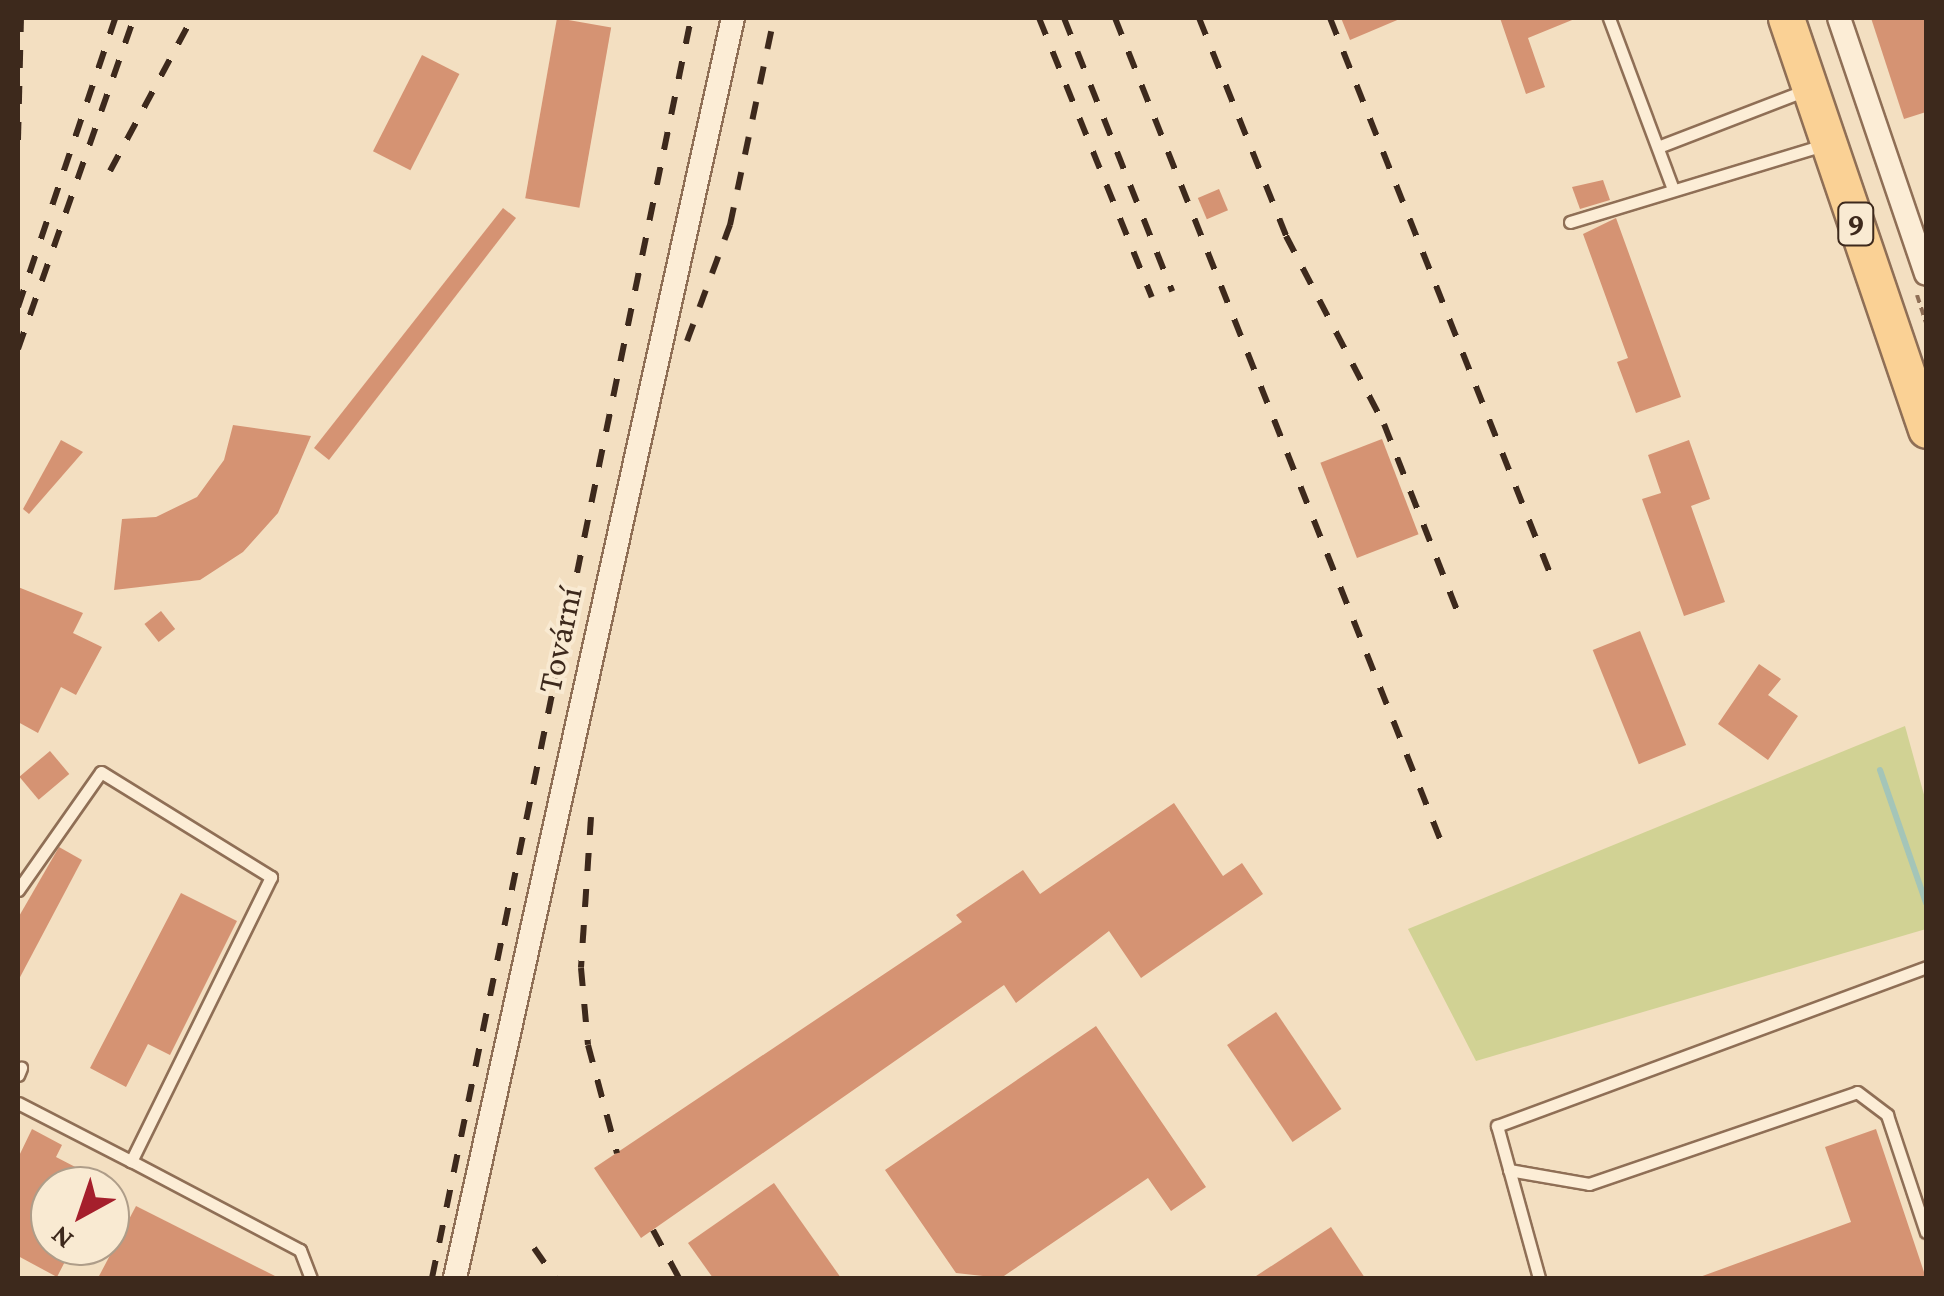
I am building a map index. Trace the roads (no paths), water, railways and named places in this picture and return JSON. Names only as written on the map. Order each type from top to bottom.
[{"type":"main road","name":"9","points":[[1786,18],[1926,430]]},
{"type":"street","name":"Tovární","points":[[455,1278],[733,18]]},
{"type":"street","points":[[1839,18],[1926,274]]},
{"type":"lane","points":[[1609,18],[1673,189]]},
{"type":"lane","points":[[1658,147],[1810,88]]},
{"type":"lane","points":[[1570,222],[1828,144]]},
{"type":"lane","points":[[18,890],[100,772],[271,877],[131,1162]]},
{"type":"lane","points":[[1539,1278],[1496,1126],[1926,966]]},
{"type":"lane","points":[[1509,1170],[1590,1184],[1857,1092],[1887,1115],[1926,1232]]},
{"type":"lane","points":[[18,1103],[300,1250],[311,1278]]},
{"type":"waterway","points":[[1880,770],[1926,903]]},
{"type":"railway","points":[[18,140],[21,18]]},
{"type":"railway","points":[[18,307],[115,18]]},
{"type":"railway","points":[[18,349],[134,18]]},
{"type":"railway","points":[[110,171],[192,18]]},
{"type":"railway","points":[[432,1278],[691,18]]},
{"type":"railway","points":[[687,341],[730,225],[774,18]]},
{"type":"railway","points":[[1039,18],[1152,297]]},
{"type":"railway","points":[[1064,18],[1172,291]]},
{"type":"railway","points":[[1115,18],[1440,839]]},
{"type":"railway","points":[[1199,18],[1286,236],[1384,424],[1460,618]]},
{"type":"railway","points":[[1330,18],[1553,581]]},
{"type":"railway","points":[[591,817],[581,968],[588,1045],[617,1153]]},
{"type":"railway","points":[[653,1230],[679,1278]]},
{"type":"railway","points":[[534,1248],[555,1278]]}]
